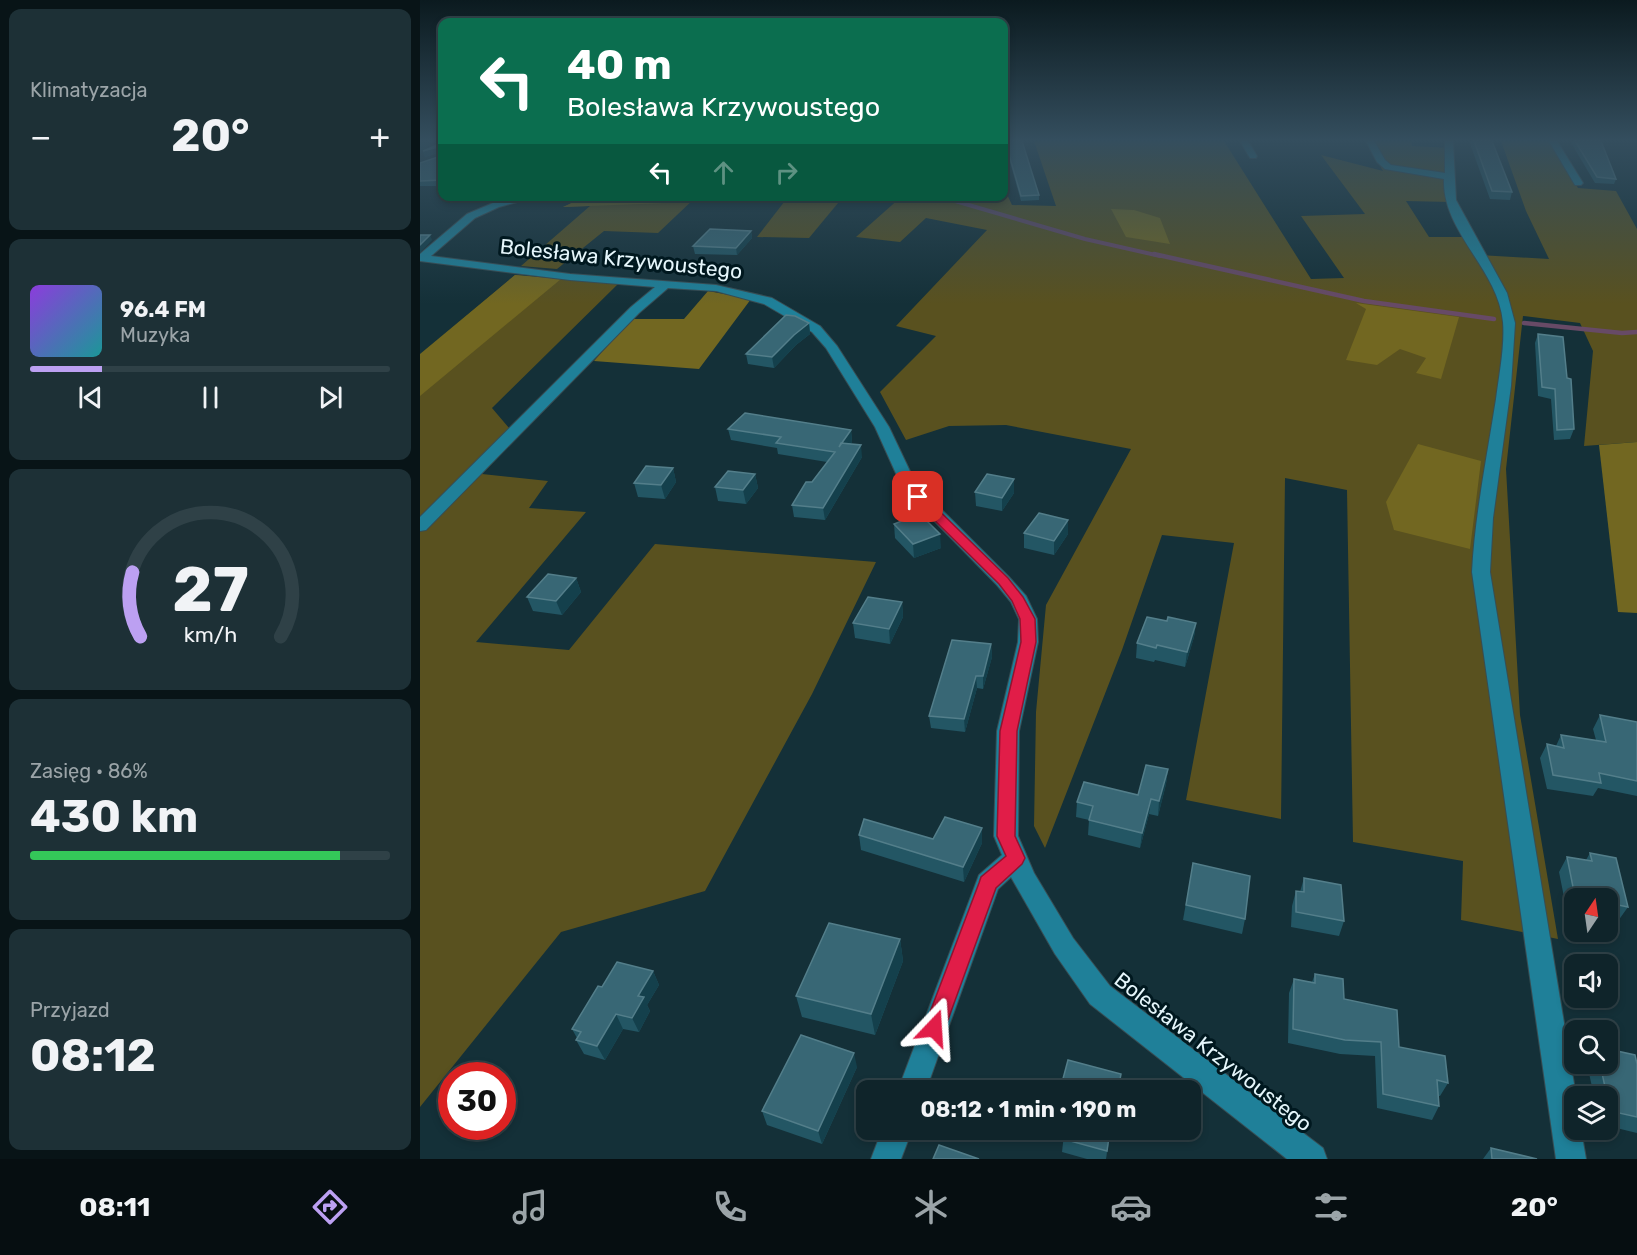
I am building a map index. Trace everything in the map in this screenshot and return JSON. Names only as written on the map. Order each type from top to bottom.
[{"type":"street","points":[[1450,195],[1457,215],[1493,280],[1509,321],[1504,400],[1482,536],[1481,572],[1571,1159]]},
{"type":"street","name":"Bolesława Krzywoustego","points":[[421,258],[471,216],[496,205],[514,201]]},
{"type":"street","name":"Bolesława Krzywoustego","points":[[421,258],[570,278],[716,288],[744,294],[785,309],[816,329],[831,346],[882,427],[909,486],[1003,581],[1018,600],[1028,619],[1028,642],[1008,731],[1006,836],[1024,878],[1064,946],[1100,994],[1312,1159]]},
{"type":"street","points":[[420,526],[635,310],[664,285]]},
{"type":"street","points":[[916,1080],[988,883],[1016,858]]},
{"type":"street","points":[[886,1159],[893,1140]]},
{"type":"shaded area","points":[[1052,195],[1258,195],[1311,279],[1344,278],[1301,216],[1365,214],[1351,195],[1452,195],[1452,202],[1406,201],[1429,237],[1469,237],[1479,255],[1549,259],[1520,195],[1618,195],[1637,229],[1637,442],[1584,446],[1593,351],[1580,323],[1523,316],[1506,469],[1520,715],[1558,939],[1461,920],[1463,861],[1353,842],[1347,490],[1285,478],[1281,819],[1186,800],[1234,543],[1162,535],[1122,650],[1045,848],[1034,826],[1036,712],[1046,605],[1131,449],[1006,425],[949,426],[906,440],[880,392],[936,336],[896,326],[987,230],[926,218],[900,242],[856,237],[896,201],[1008,201],[1008,196],[1012,205],[1056,206]]},
{"type":"shaded area","points":[[576,201],[692,201],[691,202],[563,207]]},
{"type":"shaded area","points":[[577,201],[692,201],[658,233],[604,231],[557,269],[521,266],[590,206],[563,207]]},
{"type":"shaded area","points":[[785,201],[840,201],[809,238],[757,237]]},
{"type":"shaded area","points":[[1111,209],[1134,210],[1160,218],[1170,244],[1126,237]]},
{"type":"shaded area","points":[[515,275],[618,284],[492,408],[509,428],[529,425],[482,474],[548,481],[529,508],[586,512],[476,642],[569,650],[655,544],[876,562],[812,694],[705,891],[561,932],[456,1062],[438,1062],[438,1085],[420,1107],[420,355]]},
{"type":"shaded area","points":[[515,275],[561,279],[420,396],[420,354]]},
{"type":"shaded area","points":[[708,291],[751,299],[699,369],[594,361],[631,319],[684,319]]},
{"type":"shaded area","points":[[1356,303],[1459,317],[1441,379],[1416,373],[1426,358],[1400,349],[1377,365],[1346,360],[1366,309]]},
{"type":"shaded area","points":[[1637,442],[1637,613],[1618,612],[1599,445]]},
{"type":"shaded area","points":[[1418,444],[1481,461],[1470,549],[1394,530],[1386,502]]},
{"type":"building","points":[[710,229],[751,231],[736,248],[693,246]]},
{"type":"building","points":[[420,235],[430,235],[420,245]]},
{"type":"building","points":[[786,315],[795,316],[809,323],[772,357],[746,354]]},
{"type":"building","points":[[1538,334],[1563,337],[1567,378],[1571,379],[1574,429],[1557,430],[1555,389],[1542,387]]},
{"type":"building","points":[[745,413],[851,430],[842,443],[861,445],[823,508],[792,505],[806,482],[812,482],[835,452],[776,443],[781,437],[728,429]]},
{"type":"building","points":[[646,466],[673,468],[661,485],[634,483]]},
{"type":"building","points":[[728,471],[755,474],[743,490],[715,487]]},
{"type":"building","points":[[987,474],[1014,479],[1002,498],[975,492]]},
{"type":"building","points":[[1039,513],[1068,520],[1054,541],[1024,533]]},
{"type":"building","points":[[917,515],[920,518],[923,517],[940,534],[913,544],[894,524]]},
{"type":"building","points":[[548,574],[576,578],[556,601],[527,597]]},
{"type":"building","points":[[868,597],[902,602],[889,629],[853,623]]},
{"type":"building","points":[[1147,617],[1167,621],[1168,617],[1196,623],[1187,652],[1137,643]]},
{"type":"building","points":[[952,640],[991,644],[983,676],[976,676],[964,719],[929,716]]},
{"type":"building","points":[[1600,715],[1637,722],[1637,781],[1599,773],[1601,783],[1553,775],[1547,744],[1564,748],[1561,735],[1606,742]]},
{"type":"building","points":[[1146,765],[1168,769],[1159,801],[1151,799],[1142,833],[1089,820],[1093,806],[1077,802],[1084,782],[1138,795]]},
{"type":"building","points":[[945,817],[982,828],[963,867],[859,835],[864,819],[933,839]]},
{"type":"building","points":[[1590,853],[1616,858],[1628,907],[1618,905],[1618,888],[1573,888],[1567,857],[1592,861]]},
{"type":"building","points":[[1193,863],[1250,876],[1245,919],[1186,905]]},
{"type":"building","points":[[1304,878],[1341,885],[1344,921],[1296,912],[1296,891],[1304,892]]},
{"type":"building","points":[[829,923],[900,939],[871,1014],[796,996]]},
{"type":"building","points":[[617,962],[653,971],[638,996],[644,997],[632,1018],[616,1014],[597,1046],[576,1040],[581,1032],[572,1029],[598,986],[602,987]]},
{"type":"building","points":[[1315,974],[1343,979],[1344,999],[1397,1010],[1399,1047],[1445,1056],[1448,1083],[1437,1080],[1439,1106],[1383,1094],[1381,1042],[1345,1040],[1293,1029],[1294,979],[1315,983]]},
{"type":"building","points":[[801,1035],[854,1053],[818,1131],[762,1111]]},
{"type":"building","points":[[1618,1051],[1635,1055],[1637,1117],[1618,1113],[1618,1086],[1605,1086],[1602,1074],[1618,1074]]},
{"type":"building","points":[[1068,1060],[1121,1074],[1120,1080],[1063,1080]]},
{"type":"building","points":[[1067,1140],[1109,1140],[1107,1151]]},
{"type":"building","points":[[939,1145],[979,1159],[933,1159]]},
{"type":"building","points":[[1491,1148],[1537,1159],[1492,1159]]},
{"type":"waterway","points":[[955,201],[1085,239],[1160,256]]},
{"type":"waterway","points":[[1154,254],[1364,301],[1494,319]]},
{"type":"waterway","points":[[1524,323],[1622,333],[1637,332]]},
{"type":"route","points":[[918,497],[1003,581],[1018,600],[1028,619],[1028,642],[1008,731],[1006,836],[1016,858],[988,883],[934,1028]]}]
